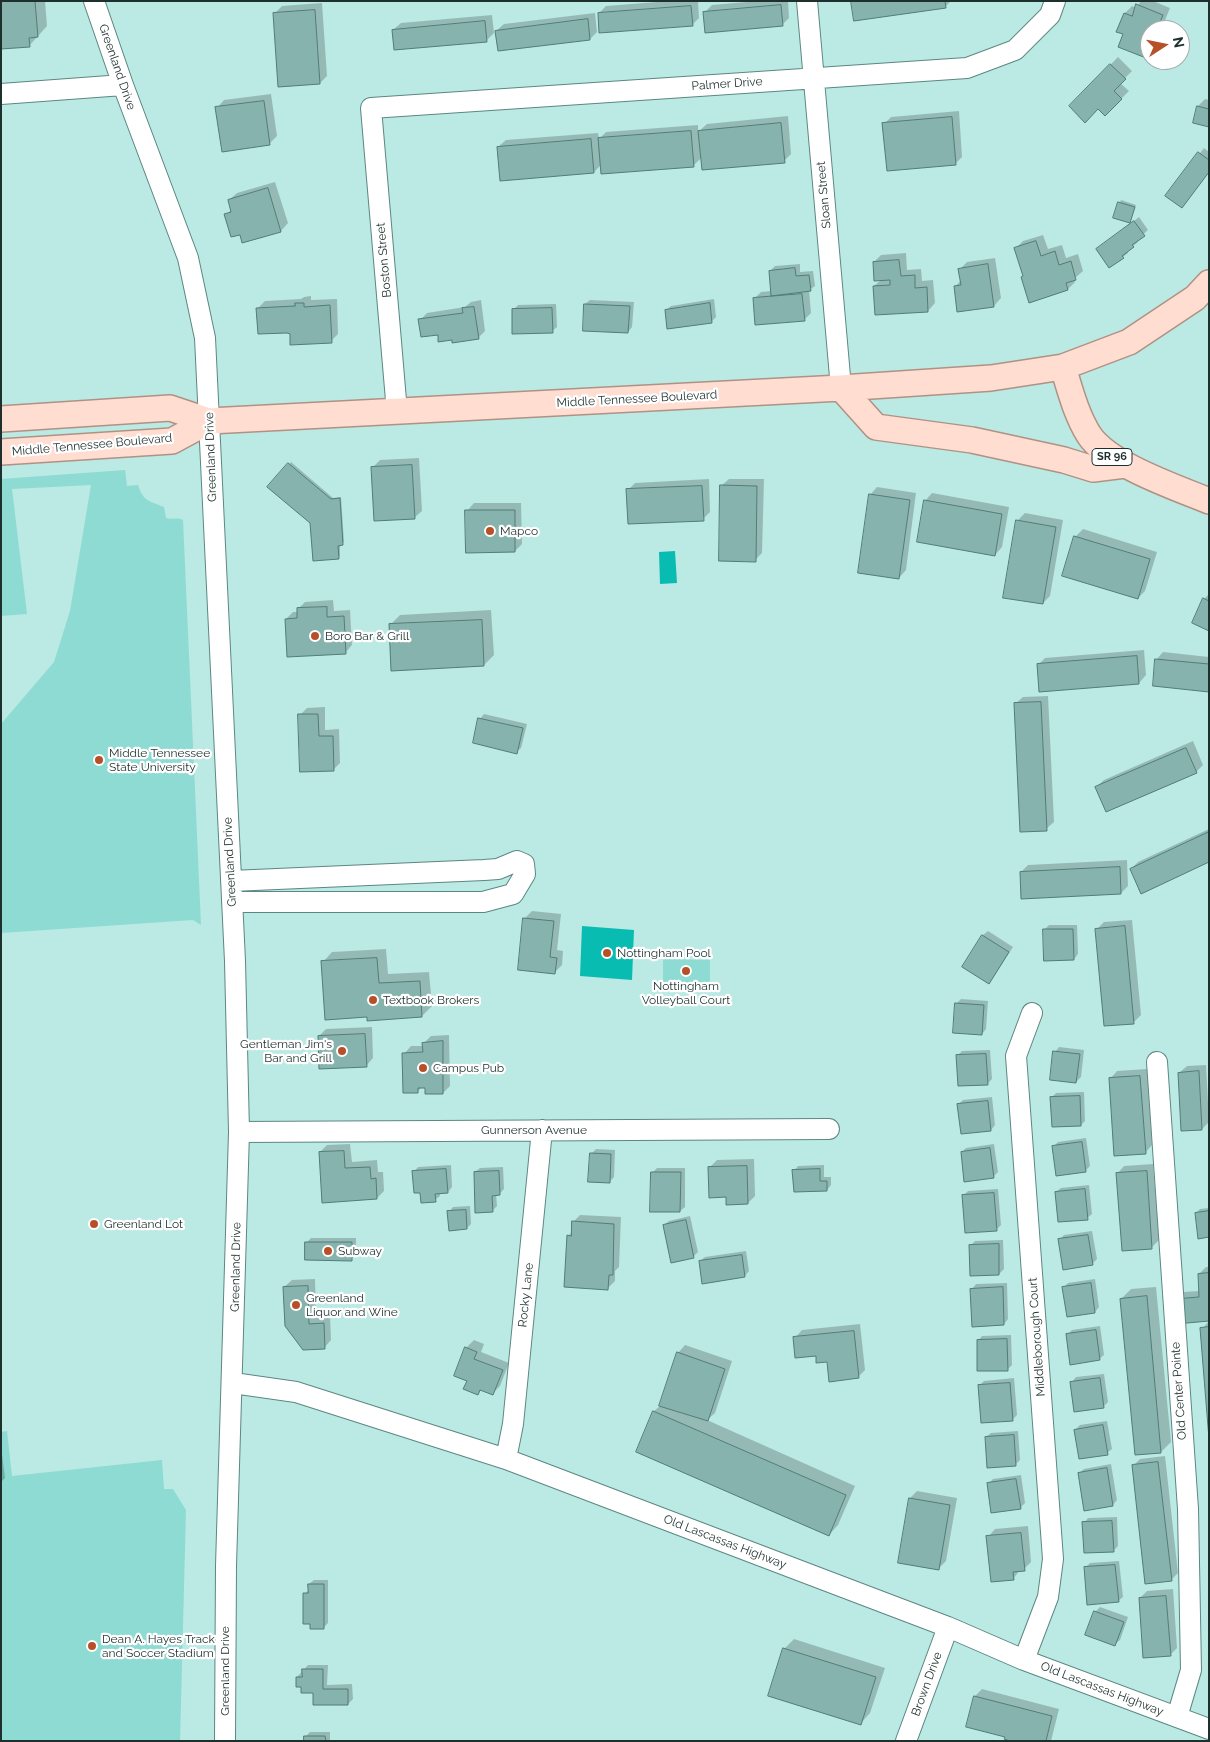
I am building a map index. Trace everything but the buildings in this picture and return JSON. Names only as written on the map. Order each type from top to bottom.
[{"type":"main road","name":"Middle Tennessee Boulevard","points":[[1,419],[170,408],[210,421],[841,388],[992,378],[1063,367],[1129,342],[1195,298],[1209,283]]},
{"type":"main road","name":"SR 96","points":[[1063,367],[1077,410],[1090,436],[1107,454],[1125,465],[1209,501]]},
{"type":"main road","points":[[841,388],[876,427],[972,440],[1064,460],[1093,469],[1125,465]]},
{"type":"main road","name":"Middle Tennessee Boulevard","points":[[1,452],[172,441],[210,421]]},
{"type":"street","name":"Greenland Drive","points":[[94,1],[123,85],[188,258],[205,338],[232,902],[239,1132],[233,1383],[226,1566],[225,1741]]},
{"type":"street","name":"Sloan Street","points":[[807,1],[841,388]]},
{"type":"street","name":"Palmer Drive","points":[[371,108],[967,68],[1015,50],[1050,15],[1055,1]]},
{"type":"street","points":[[1,94],[123,85]]},
{"type":"street","name":"Boston Street","points":[[371,108],[397,412]]},
{"type":"street","points":[[230,881],[484,870],[498,869],[516,861],[524,864],[525,874],[513,894],[483,902],[232,902]]},
{"type":"street","name":"Middleborough Court","points":[[1024,1660],[1048,1597],[1053,1558],[1016,1056],[1032,1012]]},
{"type":"street","name":"Old Center Pointe","points":[[1157,1062],[1188,1509],[1191,1670],[1177,1717]]},
{"type":"street","name":"Gunnerson Avenue","points":[[239,1132],[829,1129]]},
{"type":"street","name":"Rocky Lane","points":[[506,1459],[515,1405],[542,1130]]},
{"type":"street","name":"Old Lascassas Highway","points":[[233,1383],[296,1392],[506,1459],[948,1627],[1024,1660],[1209,1729]]},
{"type":"street","name":"Brown Drive","points":[[906,1741],[948,1627]]},
{"type":"green space","points":[[125,470],[127,486],[138,485],[144,497],[150,502],[164,507],[166,518],[183,520],[201,925],[193,920],[1,933],[1,724],[54,662],[70,611],[91,485],[12,489],[27,614],[1,616],[1,479]]},
{"type":"green space","name":"Nottingham Volleyball Court","points":[[663,959],[710,960],[710,983],[663,982]]},
{"type":"green space","name":"Dean A. Hayes Track and Soccer Stadium","points":[[7,1431],[12,1476],[162,1460],[164,1489],[173,1489],[186,1510],[180,1741],[1,1741],[1,1432]]},
{"type":"water","points":[[675,551],[677,583],[660,584],[659,552]]},
{"type":"water","name":"Nottingham Pool","points":[[582,926],[634,930],[632,980],[580,976]]},
{"type":"place","name":"Mapco","points":[[490,531]]},
{"type":"place","name":"Boro Bar & Grill","points":[[315,636]]},
{"type":"place","name":"Middle Tennessee State University","points":[[99,760]]},
{"type":"place","name":"Nottingham Pool","points":[[607,953]]},
{"type":"place","name":"Nottingham Volleyball Court","points":[[686,971]]},
{"type":"place","name":"Textbook Brokers","points":[[373,1000]]},
{"type":"place","name":"Gentleman Jim's Bar and Grill","points":[[342,1051]]},
{"type":"place","name":"Campus Pub","points":[[423,1068]]},
{"type":"place","name":"Greenland Lot","points":[[94,1224]]},
{"type":"place","name":"Subway","points":[[328,1251]]},
{"type":"place","name":"Greenland Liquor and Wine","points":[[296,1305]]},
{"type":"place","name":"Dean A. Hayes Track and Soccer Stadium","points":[[92,1646]]}]
